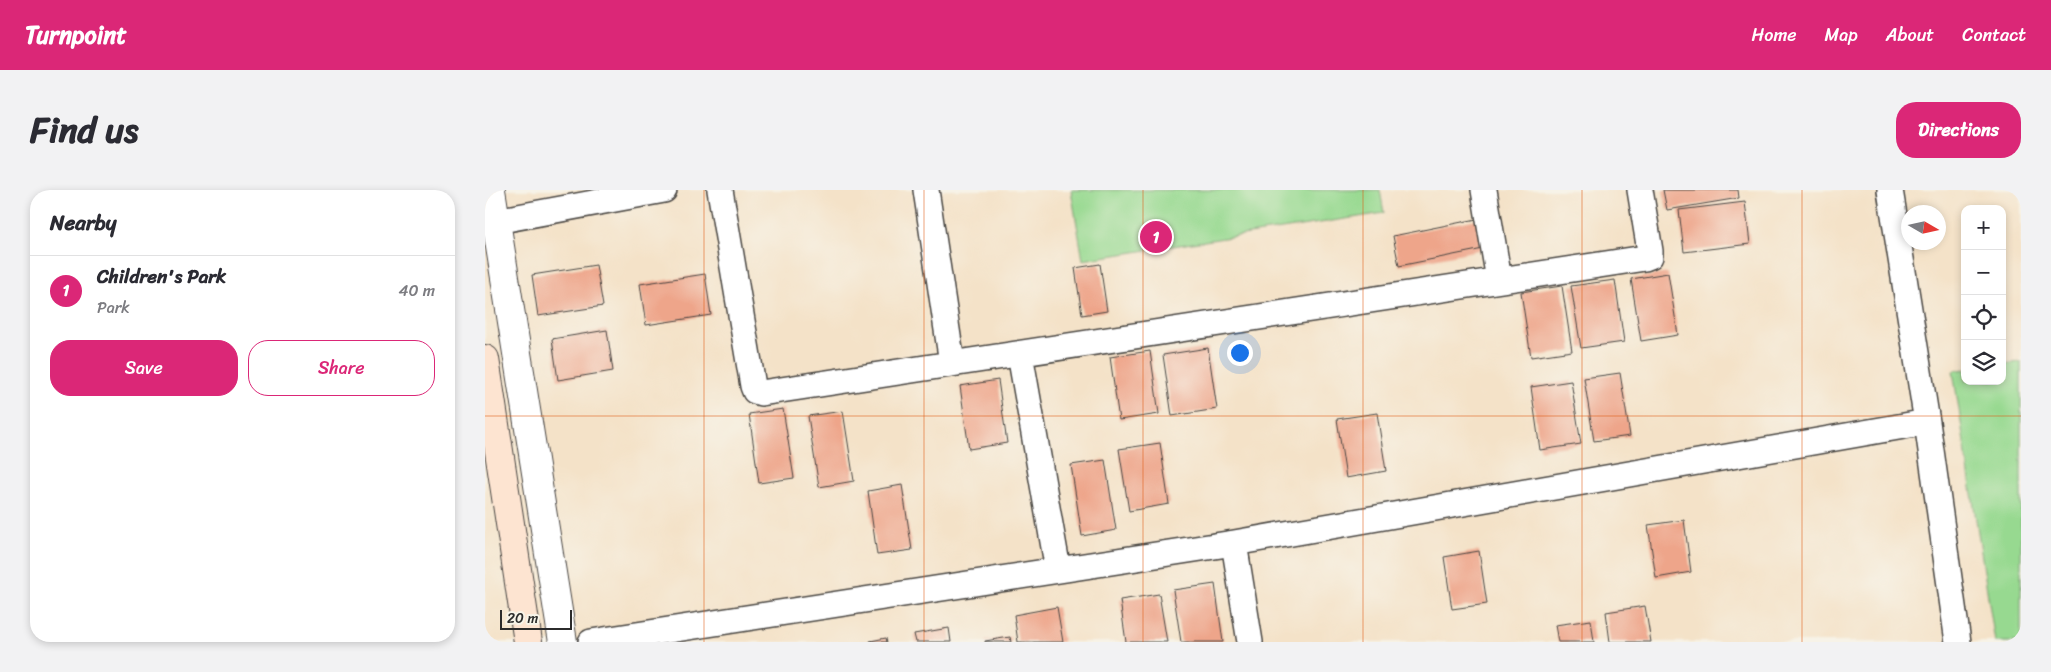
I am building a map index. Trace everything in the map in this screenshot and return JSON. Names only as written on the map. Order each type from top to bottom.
[{"type":"main road","points":[[485,359],[528,642]]},
{"type":"street","points":[[491,190],[563,642]]},
{"type":"street","points":[[496,220],[606,195],[664,190]]},
{"type":"street","points":[[720,190],[755,391],[761,392],[1020,354],[1650,256],[1640,190]]},
{"type":"street","points":[[926,190],[952,363]]},
{"type":"street","points":[[1484,190],[1499,280]]},
{"type":"street","points":[[1890,190],[1927,422],[1958,642]]},
{"type":"street","points":[[1020,354],[1057,570]]},
{"type":"street","points":[[591,642],[1235,542],[1927,422]]},
{"type":"street","points":[[1235,542],[1250,642]]},
{"type":"green space","points":[[1071,190],[1380,190],[1384,213],[1083,260]]},
{"type":"green space","points":[[2021,362],[2021,642],[1995,642],[1953,371],[1961,370],[1961,385],[2006,385],[2006,364]]},
{"type":"building","points":[[1663,190],[1738,190],[1739,198],[1667,210]]},
{"type":"building","points":[[1745,202],[1750,244],[1684,252],[1679,210]]},
{"type":"building","points":[[1477,219],[1483,249],[1399,266],[1393,236]]},
{"type":"building","points":[[1100,264],[1107,311],[1082,315],[1075,268]]},
{"type":"building","points":[[596,265],[603,306],[538,316],[532,275]]},
{"type":"building","points":[[1668,273],[1678,335],[1641,341],[1631,279]]},
{"type":"building","points":[[705,274],[711,315],[646,325],[640,284]]},
{"type":"building","points":[[1615,280],[1624,342],[1581,348],[1571,286]]},
{"type":"building","points":[[1562,286],[1572,351],[1531,357],[1521,292]]},
{"type":"building","points":[[607,330],[613,371],[558,380],[552,339]]},
{"type":"building","points":[[1208,348],[1217,409],[1172,416],[1163,355]]},
{"type":"building","points":[[1150,351],[1159,414],[1119,420],[1110,357]]},
{"type":"building","points":[[1620,373],[1630,436],[1594,441],[1584,378]]},
{"type":"building","points":[[998,380],[1007,443],[969,449],[960,386]]},
{"type":"building","points":[[1571,381],[1581,444],[1540,450],[1531,387]]},
{"type":"building","points":[[783,409],[794,478],[759,483],[749,414]]},
{"type":"building","points":[[843,411],[854,481],[819,487],[808,416]]},
{"type":"building","points":[[1377,413],[1386,471],[1346,478],[1337,419]]},
{"type":"building","points":[[1160,443],[1169,504],[1129,511],[1119,449]]},
{"type":"building","points":[[1105,460],[1116,530],[1082,536],[1071,465]]},
{"type":"building","points":[[902,485],[912,550],[877,555],[868,491]]},
{"type":"building","points":[[1684,520],[1691,572],[1656,578],[1648,525]]},
{"type":"building","points":[[1479,551],[1487,604],[1452,609],[1444,557]]},
{"type":"building","points":[[1215,584],[1223,642],[1181,642],[1173,590]]},
{"type":"building","points":[[1159,594],[1167,642],[1126,642],[1120,600]]},
{"type":"building","points":[[1645,606],[1651,642],[1610,642],[1606,612]]},
{"type":"building","points":[[1057,607],[1063,642],[1018,642],[1014,615]]},
{"type":"building","points":[[1591,620],[1594,642],[1558,642],[1555,625]]},
{"type":"building","points":[[949,628],[951,642],[916,642],[914,634]]},
{"type":"building","points":[[1010,637],[1011,642],[985,642],[985,641]]},
{"type":"building","points":[[886,638],[887,642],[870,642],[870,641]]},
{"type":"place","name":"Children's Park","points":[[1156,237]]}]
